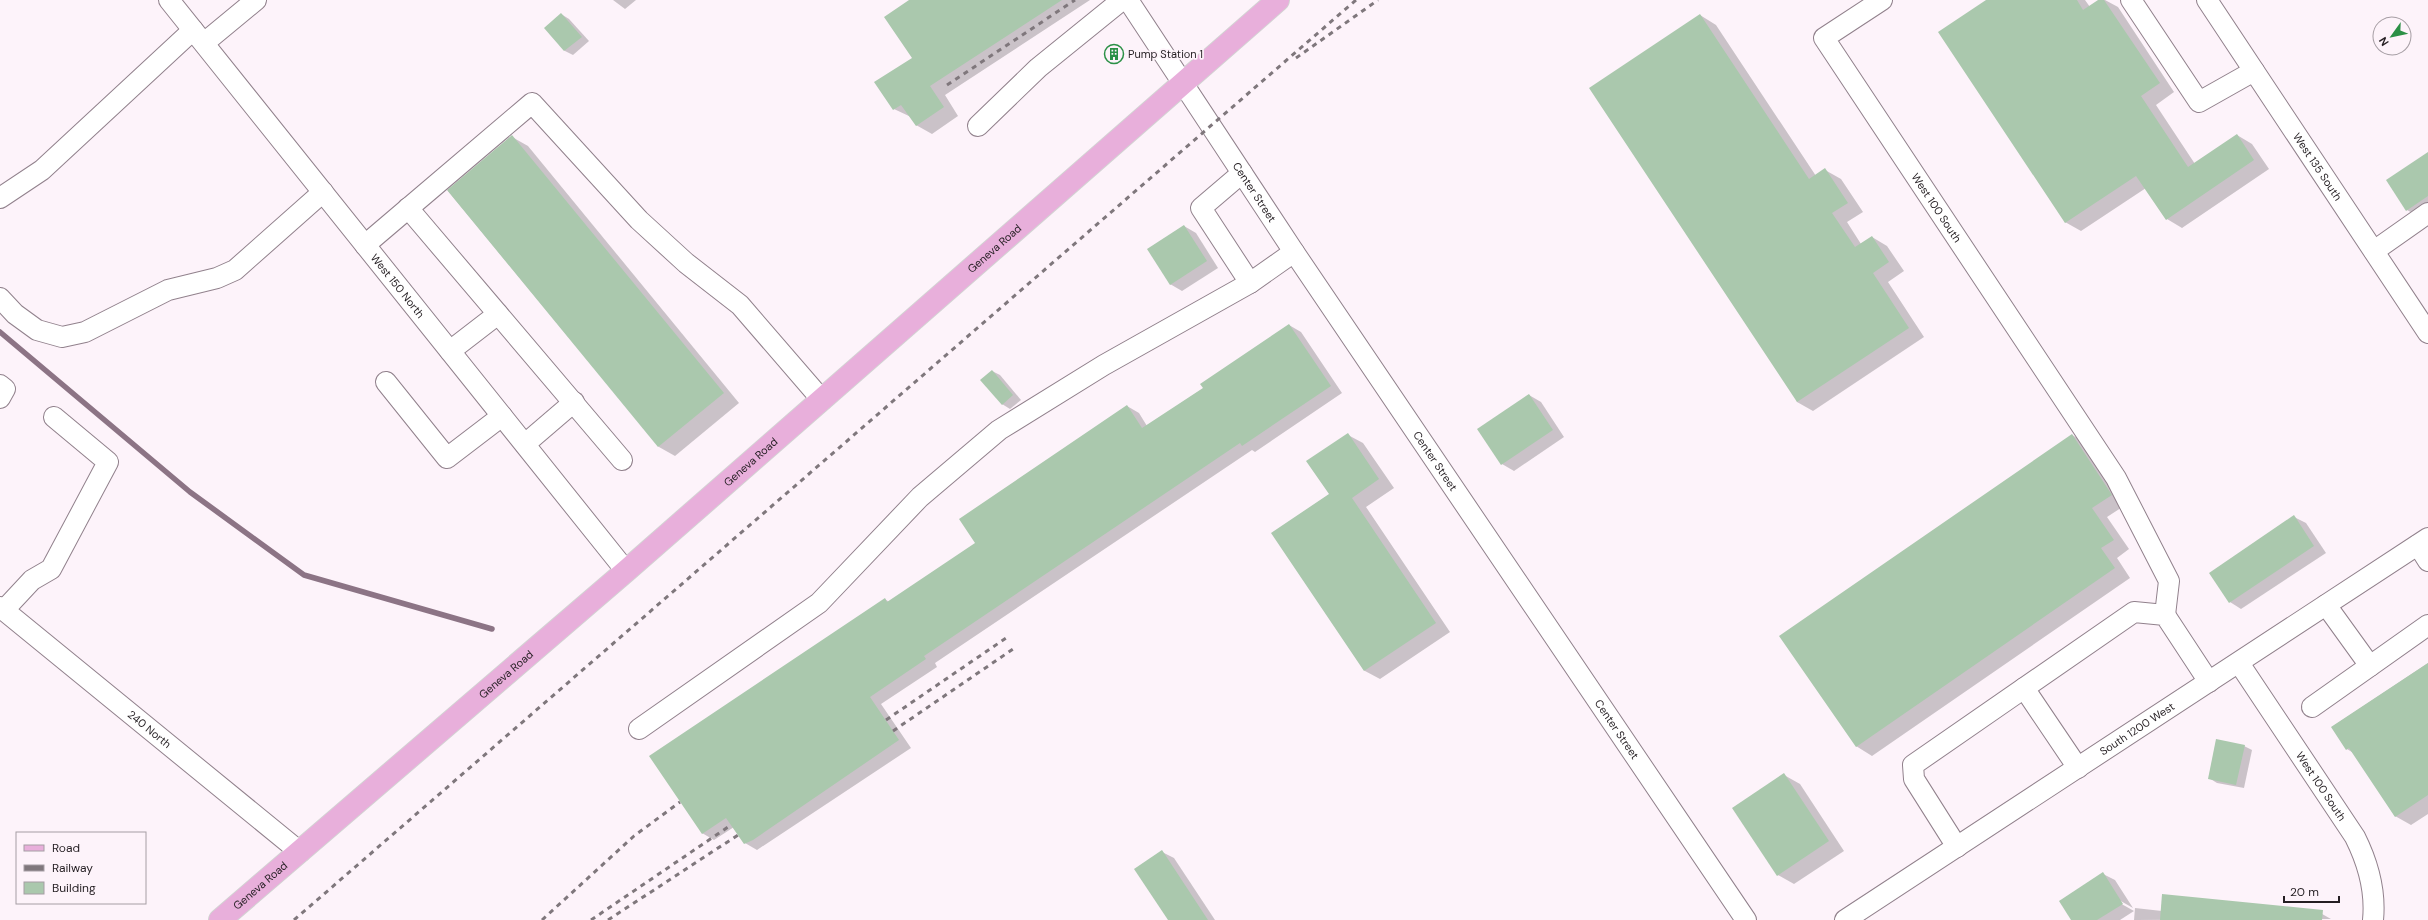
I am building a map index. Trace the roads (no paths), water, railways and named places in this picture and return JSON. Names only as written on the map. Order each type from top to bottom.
[{"type":"main road","name":"Geneva Road","points":[[220,920],[626,571],[1278,0]]},
{"type":"street","name":"West 150 North","points":[[169,0],[626,571]]},
{"type":"street","points":[[0,198],[42,170],[198,36],[256,0]]},
{"type":"street","points":[[978,126],[1038,68],[1122,0]]},
{"type":"street","name":"Center Street","points":[[1128,0],[1182,85],[1294,252],[1746,920]]},
{"type":"street","name":"West 100 South","points":[[1882,0],[1824,38],[2050,376],[2116,478],[2169,581],[2165,615]]},
{"type":"street","points":[[2131,0],[2200,102],[2254,71]]},
{"type":"street","name":"West 135 South","points":[[2207,0],[2428,333]]},
{"type":"street","points":[[365,244],[532,103],[639,220],[686,264],[740,305],[822,400]]},
{"type":"street","points":[[1242,173],[1201,208],[1250,284]]},
{"type":"street","points":[[0,298],[15,314],[37,330],[62,337],[85,332],[161,293],[217,278],[235,270],[323,192]]},
{"type":"street","points":[[408,208],[622,460]]},
{"type":"street","points":[[2374,251],[2428,212]]},
{"type":"street","points":[[639,729],[819,603],[920,497],[1000,430],[1104,366],[1250,284],[1294,252]]},
{"type":"street","points":[[450,351],[498,314]]},
{"type":"street","points":[[386,382],[447,458],[502,416]]},
{"type":"street","points":[[0,385],[5,389],[0,398]]},
{"type":"street","points":[[525,444],[574,402]]},
{"type":"street","points":[[2,608],[32,580],[51,569],[108,462],[54,417]]},
{"type":"street","name":"South 1200 West","points":[[1846,920],[2326,605],[2425,548]]},
{"type":"street","points":[[2326,605],[2370,666]]},
{"type":"street","name":"240 North","points":[[2,608],[300,852]]},
{"type":"street","points":[[1957,847],[1914,779],[1913,765],[2134,612],[2165,615],[2209,682]]},
{"type":"street","points":[[2312,707],[2428,625]]},
{"type":"street","name":"West 100 South","points":[[2239,663],[2355,837],[2366,860],[2373,889],[2373,920]]},
{"type":"street","points":[[2024,688],[2078,768]]},
{"type":"waterway","points":[[0,332],[190,492],[304,575],[492,629]]},
{"type":"railway","points":[[947,85],[1075,0]]},
{"type":"railway","points":[[294,920],[1356,0]]},
{"type":"railway","points":[[1296,58],[1378,0]]},
{"type":"railway","points":[[886,720],[1009,636]]},
{"type":"railway","points":[[893,731],[1016,647]]},
{"type":"railway","points":[[542,920],[634,836],[680,802]]},
{"type":"railway","points":[[591,920],[731,825]]},
{"type":"railway","points":[[608,920],[738,835]]},
{"type":"place","name":"Pump Station 1","points":[[1114,54]]}]
